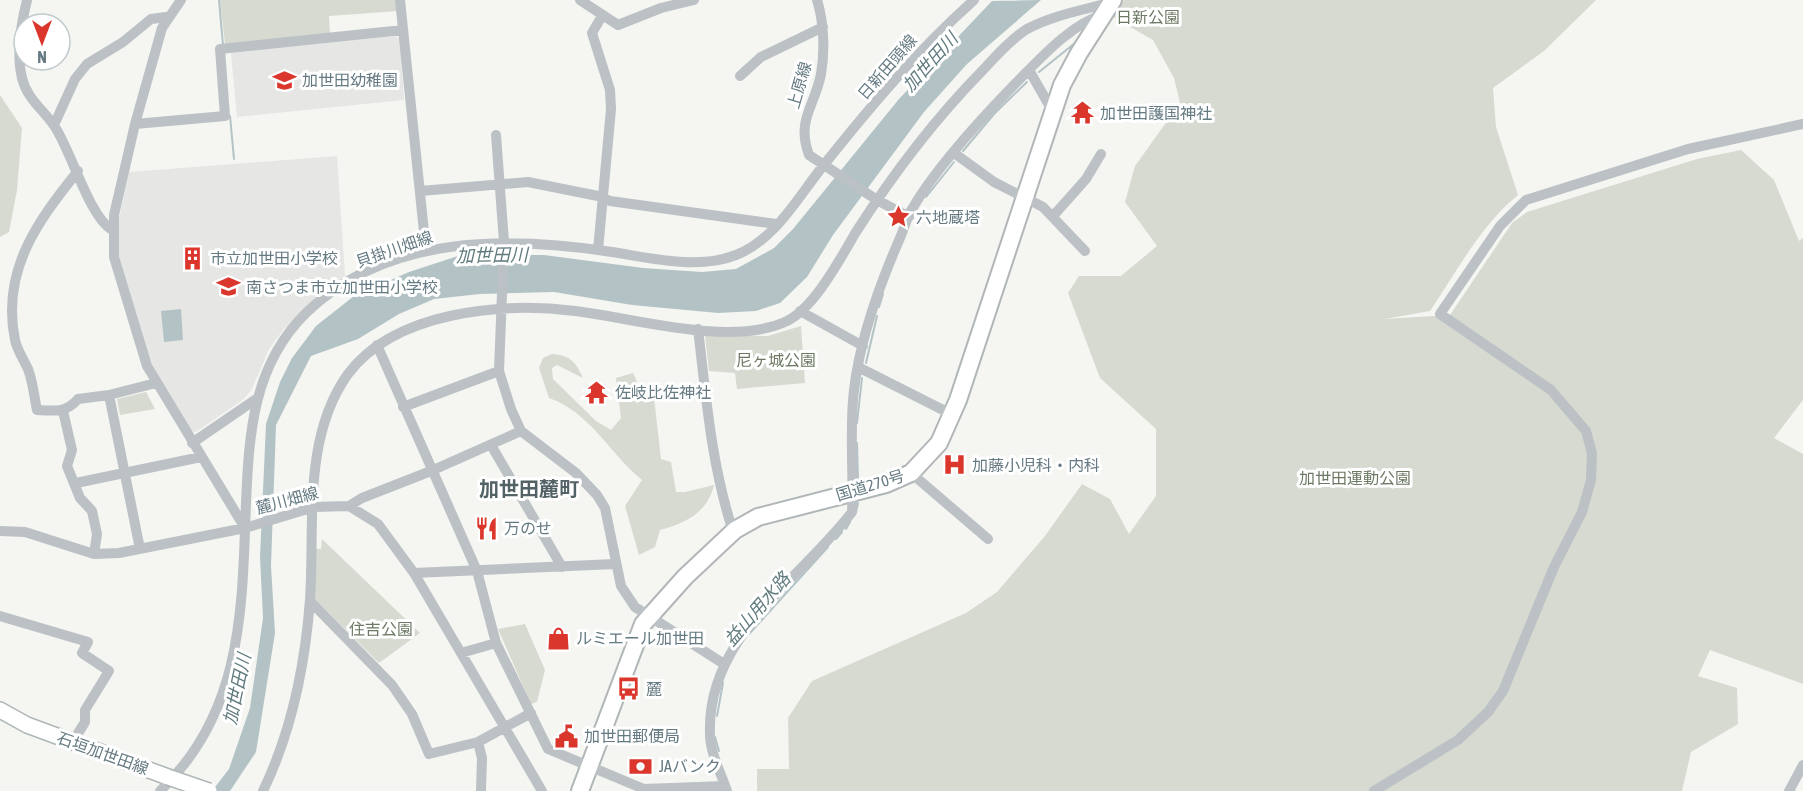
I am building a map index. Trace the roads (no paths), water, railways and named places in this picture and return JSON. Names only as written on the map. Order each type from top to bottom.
[{"type":"highway","name":"国道270号","points":[[580,791],[631,651],[648,617],[693,568],[735,530],[777,511],[886,484],[911,473],[939,443],[953,415],[1062,86],[1078,53],[1110,5]]},
{"type":"main road","name":"石垣加世田線","points":[[2,715],[72,743],[209,791]]},
{"type":"street","points":[[27,0],[20,36],[21,76],[27,94],[54,125],[78,171],[95,212],[103,224],[112,230]]},
{"type":"street","points":[[181,0],[166,17],[135,124],[112,230],[114,257],[147,366],[192,443],[248,527]]},
{"type":"street","points":[[400,0],[426,251]]},
{"type":"street","points":[[580,0],[618,25],[661,8],[694,0]]},
{"type":"street","name":"上原線","points":[[817,0],[823,27],[821,76],[806,115],[804,132],[809,155],[827,164],[875,199],[909,217]]},
{"type":"street","name":"日新田頭線","points":[[827,164],[909,63],[974,0]]},
{"type":"street","points":[[377,345],[477,571],[496,643],[548,749],[644,790],[726,788],[710,734],[715,695],[724,664],[739,639],[804,563],[852,512],[855,491],[852,410],[858,367],[880,287],[911,210],[954,153],[1029,70],[1090,18],[1110,5]]},
{"type":"street","points":[[263,791],[288,729],[300,676],[310,601],[311,508],[320,439],[330,406],[356,365],[377,345],[434,320],[500,307],[576,311],[698,329],[751,330],[771,327],[788,321],[816,293],[875,199],[945,109],[1026,30],[1110,5]]},
{"type":"street","points":[[598,250],[611,109],[610,90],[592,33],[602,16]]},
{"type":"street","points":[[54,125],[75,79],[87,64],[123,42],[151,19],[166,17]]},
{"type":"street","points":[[740,76],[761,57],[823,27]]},
{"type":"street","points":[[135,124],[225,116],[220,49],[403,30]]},
{"type":"street","points":[[1029,70],[1053,112]]},
{"type":"street","points":[[1374,791],[1458,740],[1488,712],[1503,691],[1554,567],[1582,512],[1591,480],[1592,453],[1586,431],[1551,390],[1440,314],[1500,226],[1526,200],[1688,149],[1803,124]]},
{"type":"street","points":[[496,135],[504,244],[499,371],[505,393],[521,431],[576,473],[597,495],[605,508],[615,564],[627,598],[648,617],[724,664]]},
{"type":"street","points":[[954,153],[994,182],[1054,215],[1085,251]]},
{"type":"street","points":[[1054,215],[1086,179],[1101,154]]},
{"type":"street","name":"貝掛川畑線","points":[[160,791],[189,761],[223,698],[238,636],[248,527],[248,439],[255,400],[276,353],[306,313],[350,281],[426,251],[504,244],[551,243],[673,261],[717,260],[748,250],[776,224],[827,164]]},
{"type":"street","points":[[78,171],[32,232],[5,302],[15,342],[29,371],[37,410],[63,411],[70,409],[78,399],[156,382]]},
{"type":"street","points":[[420,192],[500,183],[546,184],[603,197],[610,201],[776,224]]},
{"type":"street","points":[[800,311],[863,346]]},
{"type":"street","points":[[698,329],[710,440],[719,487],[731,525],[735,530]]},
{"type":"street","points":[[858,367],[953,415]]},
{"type":"street","points":[[403,407],[499,371]]},
{"type":"street","points":[[109,394],[140,549]]},
{"type":"street","points":[[192,443],[255,400]]},
{"type":"street","points":[[63,411],[72,450],[68,466],[80,498],[92,511],[97,534],[94,554]]},
{"type":"street","points":[[521,431],[431,471],[362,498],[349,506],[378,524],[414,573],[542,791]]},
{"type":"street","points":[[492,445],[562,567]]},
{"type":"street","points":[[75,483],[201,457]]},
{"type":"street","points":[[911,473],[988,539]]},
{"type":"street","name":"麓川畑線","points":[[0,531],[25,532],[94,554],[140,549],[248,527],[311,508],[349,506]]},
{"type":"street","points":[[414,573],[615,564]]},
{"type":"street","points":[[310,601],[392,686],[415,720],[429,754],[478,742],[531,713]]},
{"type":"street","points":[[0,616],[88,642],[82,653],[109,671],[85,710],[85,722],[72,743]]},
{"type":"street","points":[[461,653],[496,643]]},
{"type":"street","points":[[478,742],[482,758],[481,791]]},
{"type":"street","points":[[1789,791],[1803,765]]},
{"type":"water","name":"加世田川","points":[[1041,0],[967,64],[924,112],[833,235],[807,277],[780,303],[756,311],[718,313],[632,305],[554,292],[480,294],[434,299],[399,314],[358,339],[311,356],[276,425],[271,566],[275,633],[256,752],[230,791],[212,791],[229,769],[250,708],[263,618],[260,557],[266,424],[280,382],[292,358],[316,326],[354,296],[409,272],[461,255],[544,255],[643,268],[702,272],[736,269],[774,248],[793,229],[899,99],[992,1]]},
{"type":"water","points":[[181,309],[183,340],[164,342],[161,311]]},
{"type":"waterway","points":[[219,0],[223,45]]},
{"type":"waterway","name":"益山用水路","points":[[1039,72],[1075,43]]},
{"type":"waterway","name":"益山用水路","points":[[963,151],[994,114],[1027,82]]},
{"type":"waterway","points":[[230,116],[234,159]]},
{"type":"waterway","name":"益山用水路","points":[[926,197],[954,162]]},
{"type":"waterway","name":"益山用水路","points":[[879,307],[883,294]]},
{"type":"waterway","name":"益山用水路","points":[[866,363],[877,316]]},
{"type":"waterway","name":"益山用水路","points":[[857,423],[862,378]]},
{"type":"waterway","name":"益山用水路","points":[[857,443],[858,480]]},
{"type":"waterway","name":"益山用水路","points":[[856,512],[858,503]]},
{"type":"waterway","name":"益山用水路","points":[[846,529],[850,522]]},
{"type":"waterway","name":"益山用水路","points":[[836,539],[842,532]]},
{"type":"waterway","name":"益山用水路","points":[[749,634],[828,547]]},
{"type":"waterway","name":"益山用水路","points":[[717,716],[723,683]]},
{"type":"waterway","name":"益山用水路","points":[[715,737],[719,751]]},
{"type":"place","name":"加世田幼稚園","points":[[284,80]]},
{"type":"place","name":"加世田護国神社","points":[[1082,113]]},
{"type":"place","name":"六地蔵塔","points":[[898,217]]},
{"type":"place","name":"市立加世田小学校","points":[[192,258]]},
{"type":"place","name":"南さつま市立加世田小学校","points":[[228,287]]},
{"type":"place","name":"佐岐比佐神社","points":[[597,392]]},
{"type":"place","name":"加藤小児科・内科","points":[[954,465]]},
{"type":"place","name":"万のせ","points":[[486,528]]},
{"type":"place","name":"ルミエール加世田","points":[[558,638]]},
{"type":"place","name":"麓","points":[[628,689]]},
{"type":"place","name":"加世田郵便局","points":[[566,736]]},
{"type":"place","name":"JAバンク","points":[[641,766]]},
{"type":"district","name":"加世田麓町","points":[[529,488]]},
{"type":"park label","name":"日新公園","points":[[1148,17]]},
{"type":"park label","name":"尼ヶ城公園","points":[[776,360]]},
{"type":"park label","name":"加世田運動公園","points":[[1355,478]]},
{"type":"park label","name":"住吉公園","points":[[381,629]]}]
